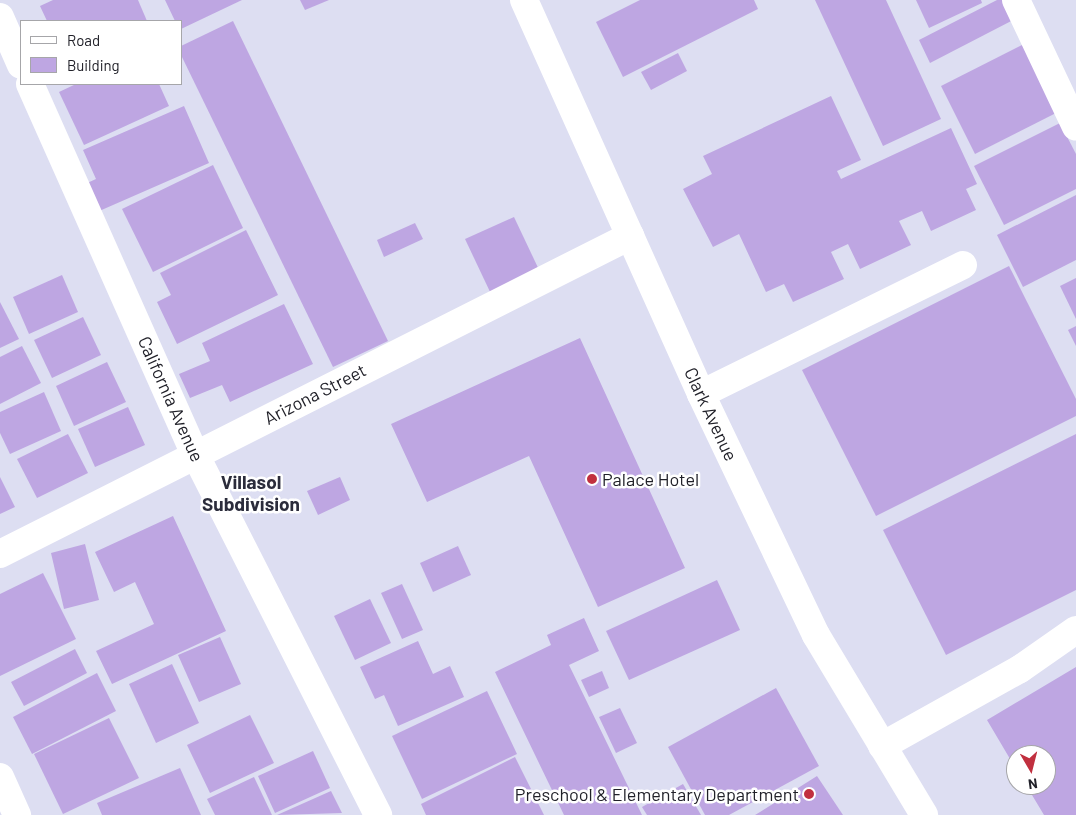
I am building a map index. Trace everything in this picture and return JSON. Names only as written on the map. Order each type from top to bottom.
[{"type":"street","name":"Clark Avenue","points":[[524,0],[700,394],[816,635],[924,815]]},
{"type":"street","points":[[1016,0],[1076,127]]},
{"type":"street","points":[[0,17],[20,63]]},
{"type":"street","name":"California Avenue","points":[[30,85],[195,454],[378,815]]},
{"type":"street","name":"Arizona Street","points":[[0,554],[630,236]]},
{"type":"street","points":[[700,394],[962,265]]},
{"type":"street","points":[[882,746],[1020,669],[1076,630]]},
{"type":"street","points":[[0,777],[18,815]]},
{"type":"building","points":[[53,0],[138,0],[147,20],[47,20],[40,6]]},
{"type":"building","points":[[165,0],[242,0],[182,29],[182,20],[175,20]]},
{"type":"building","points":[[300,0],[329,0],[305,10]]},
{"type":"building","points":[[640,0],[754,0],[758,9],[623,77],[596,22]]},
{"type":"building","points":[[815,0],[886,0],[941,119],[883,146]]},
{"type":"building","points":[[916,0],[981,0],[982,3],[929,28]]},
{"type":"building","points":[[997,0],[1011,0],[1019,17],[930,63],[919,40]]},
{"type":"building","points":[[233,21],[388,341],[333,367],[182,57],[182,46]]},
{"type":"building","points":[[1024,44],[1058,112],[975,154],[941,86]]},
{"type":"building","points":[[678,53],[687,71],[651,90],[641,72]]},
{"type":"building","points":[[74,85],[159,85],[169,106],[84,145],[59,92]]},
{"type":"building","points":[[831,96],[861,160],[837,171],[841,179],[951,128],[977,184],[966,189],[976,210],[931,231],[922,211],[899,221],[911,245],[860,269],[848,244],[831,252],[844,279],[793,302],[784,284],[766,292],[739,234],[713,247],[683,189],[712,174],[703,156]]},
{"type":"building","points":[[184,106],[209,163],[97,212],[85,184],[96,179],[83,150]]},
{"type":"building","points":[[1060,123],[1076,154],[1076,189],[1004,225],[974,166]]},
{"type":"building","points":[[213,165],[243,228],[153,272],[122,209]]},
{"type":"building","points":[[1076,195],[1076,260],[1023,287],[997,235]]},
{"type":"building","points":[[514,217],[541,274],[492,296],[465,239]]},
{"type":"building","points":[[415,223],[423,239],[384,257],[377,240]]},
{"type":"building","points":[[246,230],[278,295],[177,344],[157,302],[171,295],[160,273]]},
{"type":"building","points":[[1009,266],[1076,399],[1076,416],[876,516],[802,370]]},
{"type":"building","points":[[62,275],[78,312],[29,334],[13,297]]},
{"type":"building","points":[[1076,278],[1076,319],[1060,286]]},
{"type":"building","points":[[0,302],[19,339],[0,348]]},
{"type":"building","points":[[284,304],[313,364],[230,402],[222,385],[190,398],[179,374],[210,361],[202,343]]},
{"type":"building","points":[[83,317],[101,355],[52,378],[34,340]]},
{"type":"building","points":[[1076,326],[1076,346],[1068,330]]},
{"type":"building","name":"Palace Hotel","points":[[580,338],[685,568],[598,607],[529,456],[427,502],[391,424]]},
{"type":"building","points":[[22,346],[41,383],[0,404],[0,357]]},
{"type":"building","points":[[107,362],[126,402],[74,426],[56,386]]},
{"type":"building","points":[[44,392],[61,431],[10,454],[0,433],[0,412]]},
{"type":"building","points":[[128,407],[145,445],[95,467],[78,429]]},
{"type":"building","points":[[68,434],[88,473],[37,498],[17,459]]},
{"type":"building","points":[[1076,434],[1076,590],[946,655],[883,530]]},
{"type":"building","points":[[0,477],[15,507],[0,514]]},
{"type":"building","points":[[340,477],[350,500],[318,515],[307,491]]},
{"type":"building","points":[[173,516],[226,631],[112,684],[96,651],[154,624],[135,582],[114,592],[95,552]]},
{"type":"building","points":[[85,544],[99,600],[64,609],[51,553]]},
{"type":"building","points":[[458,546],[471,575],[433,592],[420,563]]},
{"type":"building","points":[[43,573],[76,639],[0,676],[0,594]]},
{"type":"building","points":[[717,580],[740,630],[629,680],[606,631]]},
{"type":"building","points":[[402,584],[423,630],[402,639],[381,593]]},
{"type":"building","points":[[370,599],[391,643],[355,660],[334,616]]},
{"type":"building","points":[[584,618],[599,651],[569,665],[642,815],[564,815],[495,672],[551,645],[547,635]]},
{"type":"building","points":[[220,637],[241,684],[199,702],[178,655]]},
{"type":"building","points":[[418,641],[433,674],[450,666],[464,697],[398,726],[384,695],[375,699],[360,667]]},
{"type":"building","points":[[75,649],[87,673],[24,706],[11,682]]},
{"type":"building","points":[[172,664],[199,723],[156,743],[129,684]]},
{"type":"building","points":[[1076,667],[1076,815],[1044,815],[1032,795],[1056,795],[1056,745],[1006,745],[1006,752],[987,720]]},
{"type":"building","points":[[602,671],[609,688],[589,697],[581,680]]},
{"type":"building","points":[[97,673],[116,711],[32,754],[13,717]]},
{"type":"building","points":[[776,688],[819,766],[729,815],[705,815],[668,747]]},
{"type":"building","points":[[487,691],[517,754],[422,799],[392,736]]},
{"type":"building","points":[[620,708],[637,743],[616,753],[599,717]]},
{"type":"building","points":[[250,715],[274,763],[210,793],[187,745]]},
{"type":"building","points":[[109,718],[139,778],[63,814],[34,754]]},
{"type":"building","points":[[313,751],[330,788],[275,813],[258,776]]},
{"type":"building","points":[[515,757],[544,815],[426,815],[421,804]]},
{"type":"building","points":[[180,768],[201,815],[102,815],[97,803]]},
{"type":"building","name":"Preschool & Elementary Department","points":[[817,776],[843,815],[755,815],[760,812]]},
{"type":"building","points":[[254,777],[272,815],[215,815],[207,799]]},
{"type":"building","points":[[683,784],[701,815],[647,815],[642,807]]},
{"type":"building","points":[[331,791],[342,813],[277,815]]},
{"type":"place","name":"Palace Hotel","points":[[592,479]]},
{"type":"place","name":"Preschool & Elementary Department","points":[[809,794]]},
{"type":"district","name":"Villasol Subdivision","points":[[251,493]]}]
